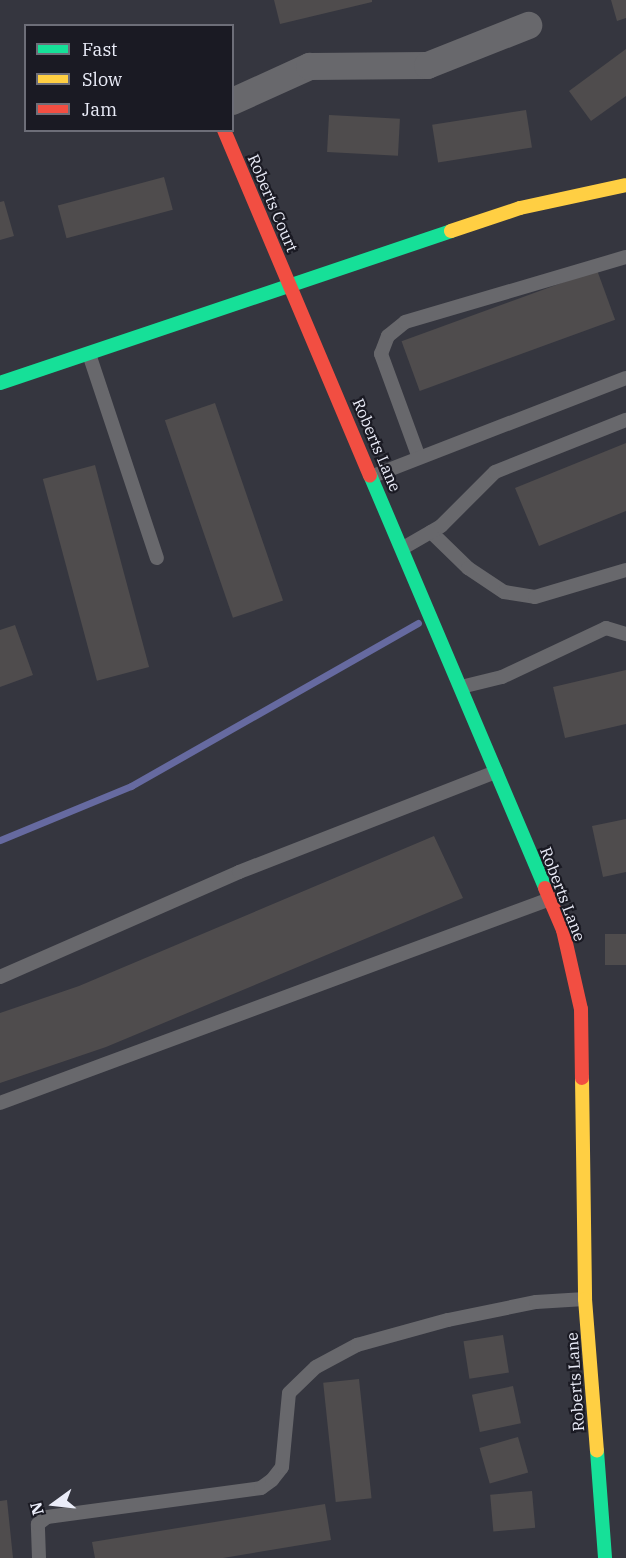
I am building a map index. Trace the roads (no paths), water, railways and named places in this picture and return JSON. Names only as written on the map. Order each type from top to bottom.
[{"type":"street","points":[[234,100],[309,66],[427,65],[528,25]]},
{"type":"street","name":"Roberts Court","points":[[225,132],[291,288]]},
{"type":"street","points":[[0,383],[291,288],[520,208],[626,185]]},
{"type":"street","name":"Roberts Lane","points":[[291,288],[373,476],[550,899],[581,1009],[585,1299],[605,1558]]},
{"type":"lane","points":[[418,455],[381,354],[388,336],[405,322],[626,257]]},
{"type":"lane","points":[[89,354],[157,558]]},
{"type":"lane","points":[[373,476],[418,455],[626,378]]},
{"type":"lane","points":[[403,549],[431,532],[495,472],[626,420]]},
{"type":"lane","points":[[431,532],[468,568],[504,592],[535,597],[626,570]]},
{"type":"lane","points":[[461,687],[502,678],[606,628],[626,634]]},
{"type":"lane","points":[[0,977],[239,872],[496,772]]},
{"type":"lane","points":[[0,1103],[550,899]]},
{"type":"lane","points":[[39,1558],[38,1524],[46,1516],[261,1488],[272,1480],[282,1467],[289,1393],[316,1367],[357,1346],[448,1320],[585,1299]]},
{"type":"waterway","points":[[0,840],[131,786],[418,623]]}]
